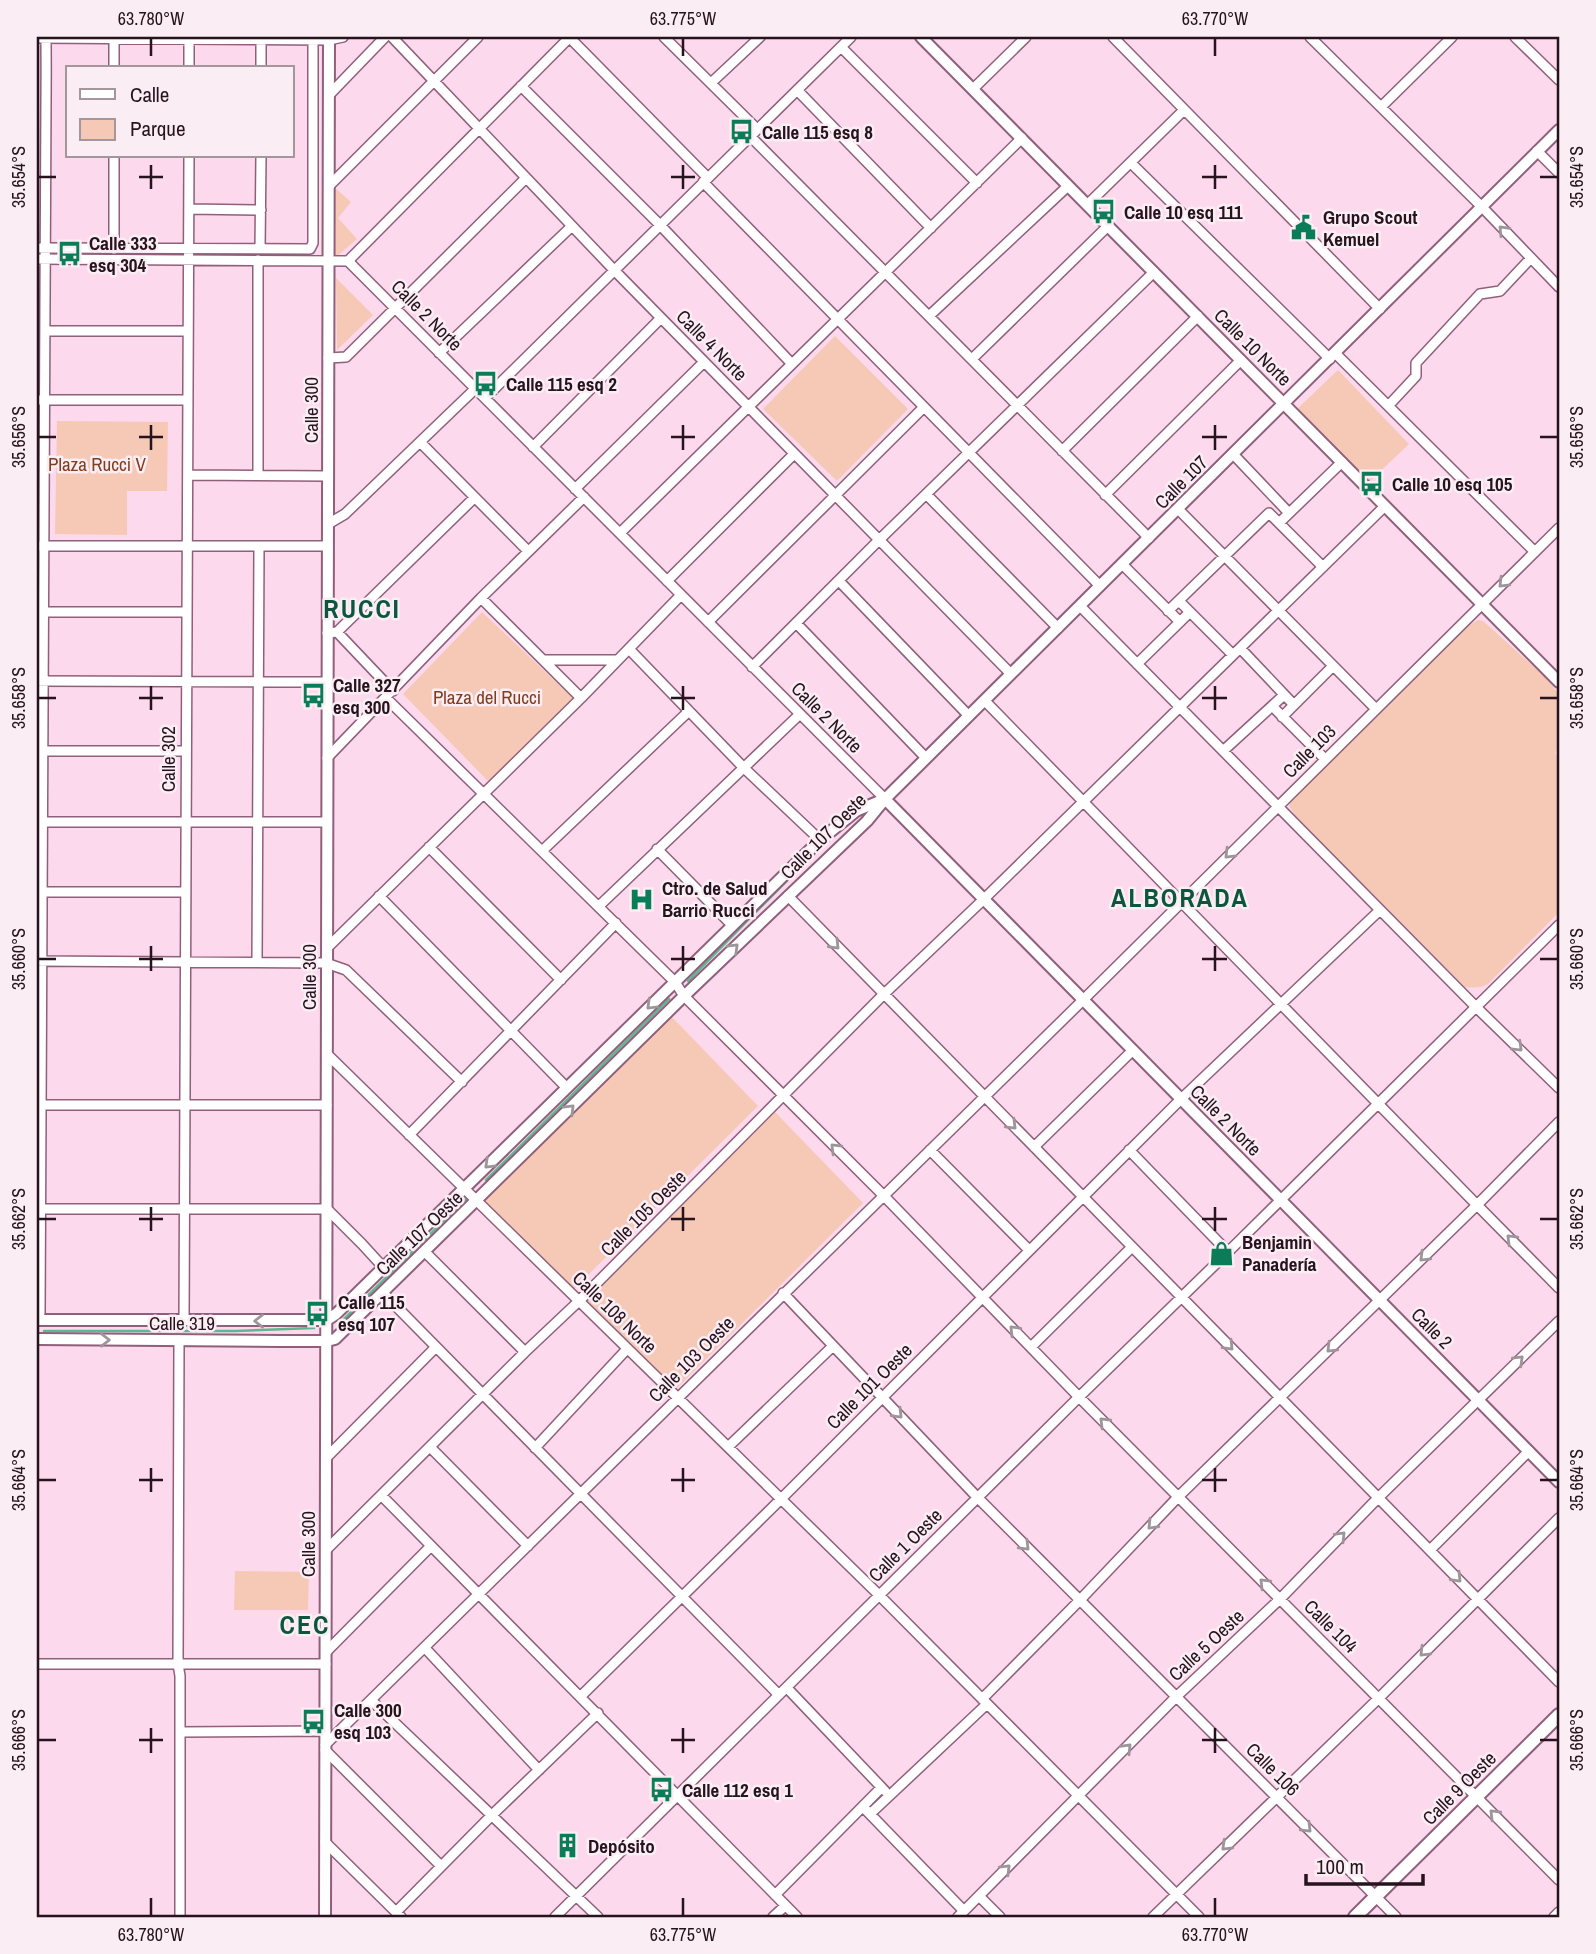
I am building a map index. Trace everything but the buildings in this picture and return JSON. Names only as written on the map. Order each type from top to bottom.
[{"type":"main road","name":"Calle 9 Oeste","points":[[1355,1917],[1559,1715]]},
{"type":"street","points":[[37,1318],[40,1312],[41,474],[42,400],[47,331],[47,259],[42,248],[43,38],[261,40],[343,37]]},
{"type":"street","points":[[329,95],[385,37]]},
{"type":"street","name":"Calle 4 Norte","points":[[392,37],[614,270],[1011,674]]},
{"type":"street","points":[[329,186],[478,37]]},
{"type":"street","points":[[37,259],[348,261],[570,37],[837,320],[1100,586]]},
{"type":"street","points":[[711,83],[760,37]]},
{"type":"street","points":[[485,398],[851,37]]},
{"type":"street","name":"Calle 10 Norte","points":[[921,37],[1559,682]]},
{"type":"street","points":[[973,89],[1026,37]]},
{"type":"street","points":[[1113,37],[1380,309]]},
{"type":"street","points":[[1310,37],[1559,287]]},
{"type":"street","points":[[1381,107],[1452,37]]},
{"type":"street","points":[[1515,37],[1559,80]]},
{"type":"street","points":[[114,38],[114,66]]},
{"type":"street","points":[[189,38],[189,66]]},
{"type":"street","points":[[42,248],[310,249],[313,243],[313,38]]},
{"type":"street","name":"Calle 300","points":[[325,1917],[327,682],[332,633],[328,546],[329,38]]},
{"type":"street","points":[[667,38],[885,272],[1149,538]]},
{"type":"street","points":[[261,40],[261,66]]},
{"type":"street","points":[[841,47],[977,183]]},
{"type":"street","points":[[521,86],[660,225],[792,364]]},
{"type":"street","points":[[797,90],[930,228]]},
{"type":"street","points":[[1087,205],[1184,110]]},
{"type":"street","name":"Calle 107","points":[[885,799],[1559,130]]},
{"type":"street","points":[[620,534],[1022,138]]},
{"type":"street","points":[[1538,151],[1559,173]]},
{"type":"street","points":[[114,158],[114,248]]},
{"type":"street","name":"Calle 302","points":[[184,1321],[189,158]]},
{"type":"street","points":[[261,158],[261,249]]},
{"type":"street","points":[[1131,163],[1332,356],[1389,405],[1535,552]]},
{"type":"street","points":[[328,358],[346,356],[526,178]]},
{"type":"street","points":[[929,316],[1068,186]]},
{"type":"street","points":[[189,209],[261,210]]},
{"type":"street","points":[[439,353],[572,226]]},
{"type":"street","points":[[972,359],[1108,226]]},
{"type":"street","points":[[1389,405],[1416,376],[1416,363],[1480,294],[1500,291],[1530,259]]},
{"type":"street","points":[[258,260],[258,475]]},
{"type":"street","name":"Calle 2 Norte","points":[[348,261],[1280,1199]]},
{"type":"street","points":[[752,667],[1154,272]]},
{"type":"street","points":[[1062,451],[1198,316]]},
{"type":"street","points":[[533,447],[661,318]]},
{"type":"street","points":[[47,331],[188,331]]},
{"type":"street","points":[[1105,495],[1241,360]]},
{"type":"street","points":[[575,489],[704,362]]},
{"type":"street","points":[[328,524],[345,514],[475,389]]},
{"type":"street","points":[[42,400],[188,400]]},
{"type":"street","points":[[708,622],[923,408]]},
{"type":"street","points":[[420,442],[528,551]]},
{"type":"street","points":[[667,581],[794,454]]},
{"type":"street","points":[[1233,454],[1289,513]]},
{"type":"street","points":[[1279,523],[1342,462]]},
{"type":"street","points":[[188,475],[328,475]]},
{"type":"street","points":[[926,494],[1058,628]]},
{"type":"street","points":[[327,758],[481,598],[584,497]]},
{"type":"street","points":[[332,633],[474,498]]},
{"type":"street","name":"Calle 105 Oeste","points":[[326,1550],[579,1301],[883,995],[1385,506]]},
{"type":"street","points":[[1178,509],[1376,709]]},
{"type":"street","points":[[1168,611],[1269,513],[1323,567]]},
{"type":"street","name":"Calle 103","points":[[1083,1000],[1559,528]]},
{"type":"street","points":[[41,546],[328,546]]},
{"type":"street","points":[[257,962],[259,546]]},
{"type":"street","points":[[1122,564],[1180,622]]},
{"type":"street","points":[[839,580],[969,716]]},
{"type":"street","points":[[327,948],[581,698],[681,595]]},
{"type":"street","points":[[481,598],[581,698]]},
{"type":"street","points":[[1179,601],[1294,705]]},
{"type":"street","points":[[1080,606],[1559,1088]]},
{"type":"street","points":[[41,612],[187,612]]},
{"type":"street","points":[[1137,664],[1190,612]]},
{"type":"street","points":[[796,623],[926,758]]},
{"type":"street","name":"Calle 104","points":[[332,633],[484,794],[675,982],[684,996],[1559,1880]]},
{"type":"street","points":[[629,649],[744,768],[820,839]]},
{"type":"street","points":[[544,660],[618,660]]},
{"type":"street","points":[[1282,717],[1333,666]]},
{"type":"street","points":[[41,681],[327,682]]},
{"type":"street","points":[[1223,751],[1284,695]]},
{"type":"street","points":[[985,701],[1559,1287]]},
{"type":"street","points":[[1272,706],[1325,759]]},
{"type":"street","points":[[543,850],[689,711]]},
{"type":"street","points":[[599,906],[800,714]]},
{"type":"street","points":[[41,751],[186,751]]},
{"type":"street","name":"Calle 107 Oeste","points":[[327,1321],[820,839],[856,811],[885,799]]},
{"type":"street","name":"Calle 107 Oeste","points":[[327,1341],[335,1339],[383,1293],[866,821],[885,799]]},
{"type":"street","points":[[40,822],[327,822]]},
{"type":"street","points":[[429,847],[561,980]]},
{"type":"street","points":[[657,849],[732,925]]},
{"type":"street","points":[[40,892],[186,892]]},
{"type":"street","points":[[379,896],[567,1088]]},
{"type":"street","points":[[788,896],[1559,1682]]},
{"type":"street","name":"Calle 101 Oeste","points":[[581,1696],[1129,1150],[1279,1003],[1380,909]]},
{"type":"street","points":[[409,1135],[616,923]]},
{"type":"street","name":"Calle 1 Oeste","points":[[555,1917],[1079,1396],[1559,925]]},
{"type":"street","points":[[40,961],[326,963],[346,970],[462,1082]]},
{"type":"street","name":"Calle 103 Oeste","points":[[326,1747],[783,1293],[1083,1000]]},
{"type":"street","points":[[1034,1147],[1133,1050]]},
{"type":"street","name":"Calle 108 Norte","points":[[327,1054],[879,1595],[1199,1917]]},
{"type":"street","points":[[39,1105],[327,1105]]},
{"type":"street","points":[[775,1895],[866,1810],[889,1796],[985,1701],[1178,1497],[1559,1122]]},
{"type":"street","points":[[930,1150],[1029,1250]]},
{"type":"street","points":[[1129,1150],[1228,1252]]},
{"type":"street","name":"Calle 2","points":[[1280,1199],[1559,1482]]},
{"type":"street","points":[[39,1209],[327,1209],[383,1267]]},
{"type":"street","points":[[1031,1347],[1132,1247]]},
{"type":"street","points":[[425,1252],[526,1352]]},
{"type":"street","points":[[383,1293],[779,1695]]},
{"type":"street","name":"Calle 106","points":[[783,1293],[977,1497],[1396,1917]]},
{"type":"street","name":"Calle 319","points":[[37,1318],[327,1321]]},
{"type":"street","name":"Calle 5 Oeste","points":[[961,1914],[1176,1697],[1280,1599],[1378,1498],[1559,1321]]},
{"type":"street","name":"Calle 319","points":[[37,1339],[327,1341]]},
{"type":"street","points":[[179,1340],[180,1917]]},
{"type":"street","points":[[728,1447],[833,1346]]},
{"type":"street","points":[[327,1457],[436,1347]]},
{"type":"street","points":[[535,1448],[627,1349]]},
{"type":"street","points":[[430,1447],[528,1546]]},
{"type":"street","points":[[1430,1550],[1529,1451]]},
{"type":"street","points":[[382,1496],[797,1917]]},
{"type":"street","points":[[1153,1917],[1559,1518]]},
{"type":"street","points":[[37,1664],[178,1664],[326,1658],[432,1546]]},
{"type":"street","points":[[425,1648],[539,1770]]},
{"type":"street","points":[[787,1688],[889,1796]]},
{"type":"street","points":[[371,1700],[598,1917]]},
{"type":"street","points":[[325,1842],[398,1915],[441,1866],[598,1713]]},
{"type":"street","points":[[180,1732],[326,1731]]},
{"type":"street","points":[[326,1747],[441,1866]]},
{"type":"street","points":[[866,1810],[881,1788]]},
{"type":"street","points":[[866,1810],[961,1914]]},
{"type":"street","points":[[979,1896],[1000,1917]]},
{"type":"street","points":[[773,1917],[785,1906]]},
{"type":"street","points":[[1554,1917],[1559,1912]]},
{"type":"green space","points":[[334,187],[351,202],[338,218],[357,239],[335,258]]},
{"type":"green space","points":[[336,278],[373,315],[337,350]]},
{"type":"green space","points":[[835,336],[908,409],[837,481],[763,409]]},
{"type":"green space","points":[[1338,370],[1409,444],[1368,483],[1296,410]]},
{"type":"green space","name":"Plaza Rucci V","points":[[57,421],[168,422],[167,491],[127,491],[127,535],[55,534]]},
{"type":"green space","name":"Plaza del Rucci","points":[[482,612],[574,699],[488,781],[403,694]]},
{"type":"green space","points":[[1478,620],[1483,621],[1544,676],[1559,694],[1559,746],[1555,754],[1559,754],[1559,912],[1488,984],[1471,988],[1465,987],[1289,806],[1291,801],[1468,626]]},
{"type":"green space","points":[[670,1015],[758,1106],[571,1292],[480,1206]]},
{"type":"green space","points":[[775,1112],[863,1203],[676,1389],[585,1303]]},
{"type":"green space","points":[[235,1571],[309,1572],[308,1610],[234,1610]]},
{"type":"waterway","points":[[688,981],[818,849]]},
{"type":"waterway","points":[[486,1180],[669,999]]},
{"type":"waterway","points":[[344,1319],[467,1198]]},
{"type":"waterway","points":[[44,1331],[235,1331],[314,1328]]},
{"type":"place","name":"Calle 115 esq 8","points":[[742,132]]},
{"type":"place","name":"Calle 10 esq 111","points":[[1104,212]]},
{"type":"place","name":"Grupo Scout Kemuel","points":[[1303,228]]},
{"type":"place","name":"Calle 333 esq 304","points":[[69,254]]},
{"type":"place","name":"Calle 115 esq 2","points":[[486,384]]},
{"type":"place","name":"Calle 10 esq 105","points":[[1372,484]]},
{"type":"place","name":"Calle 327 esq 300","points":[[313,696]]},
{"type":"place","name":"Ctro. de Salud Barrio Rucci","points":[[642,899]]},
{"type":"place","name":"Benjamin Panadería","points":[[1222,1253]]},
{"type":"place","name":"Calle 115 esq 107","points":[[318,1313]]},
{"type":"place","name":"Calle 300 esq 103","points":[[314,1721]]},
{"type":"place","name":"Calle 112 esq 1","points":[[662,1790]]},
{"type":"place","name":"Depósito","points":[[568,1846]]},
{"type":"district","name":"RUCCI","points":[[362,608]]},
{"type":"district","name":"ALBORADA","points":[[1180,897]]},
{"type":"district","name":"CEC","points":[[305,1624]]}]
